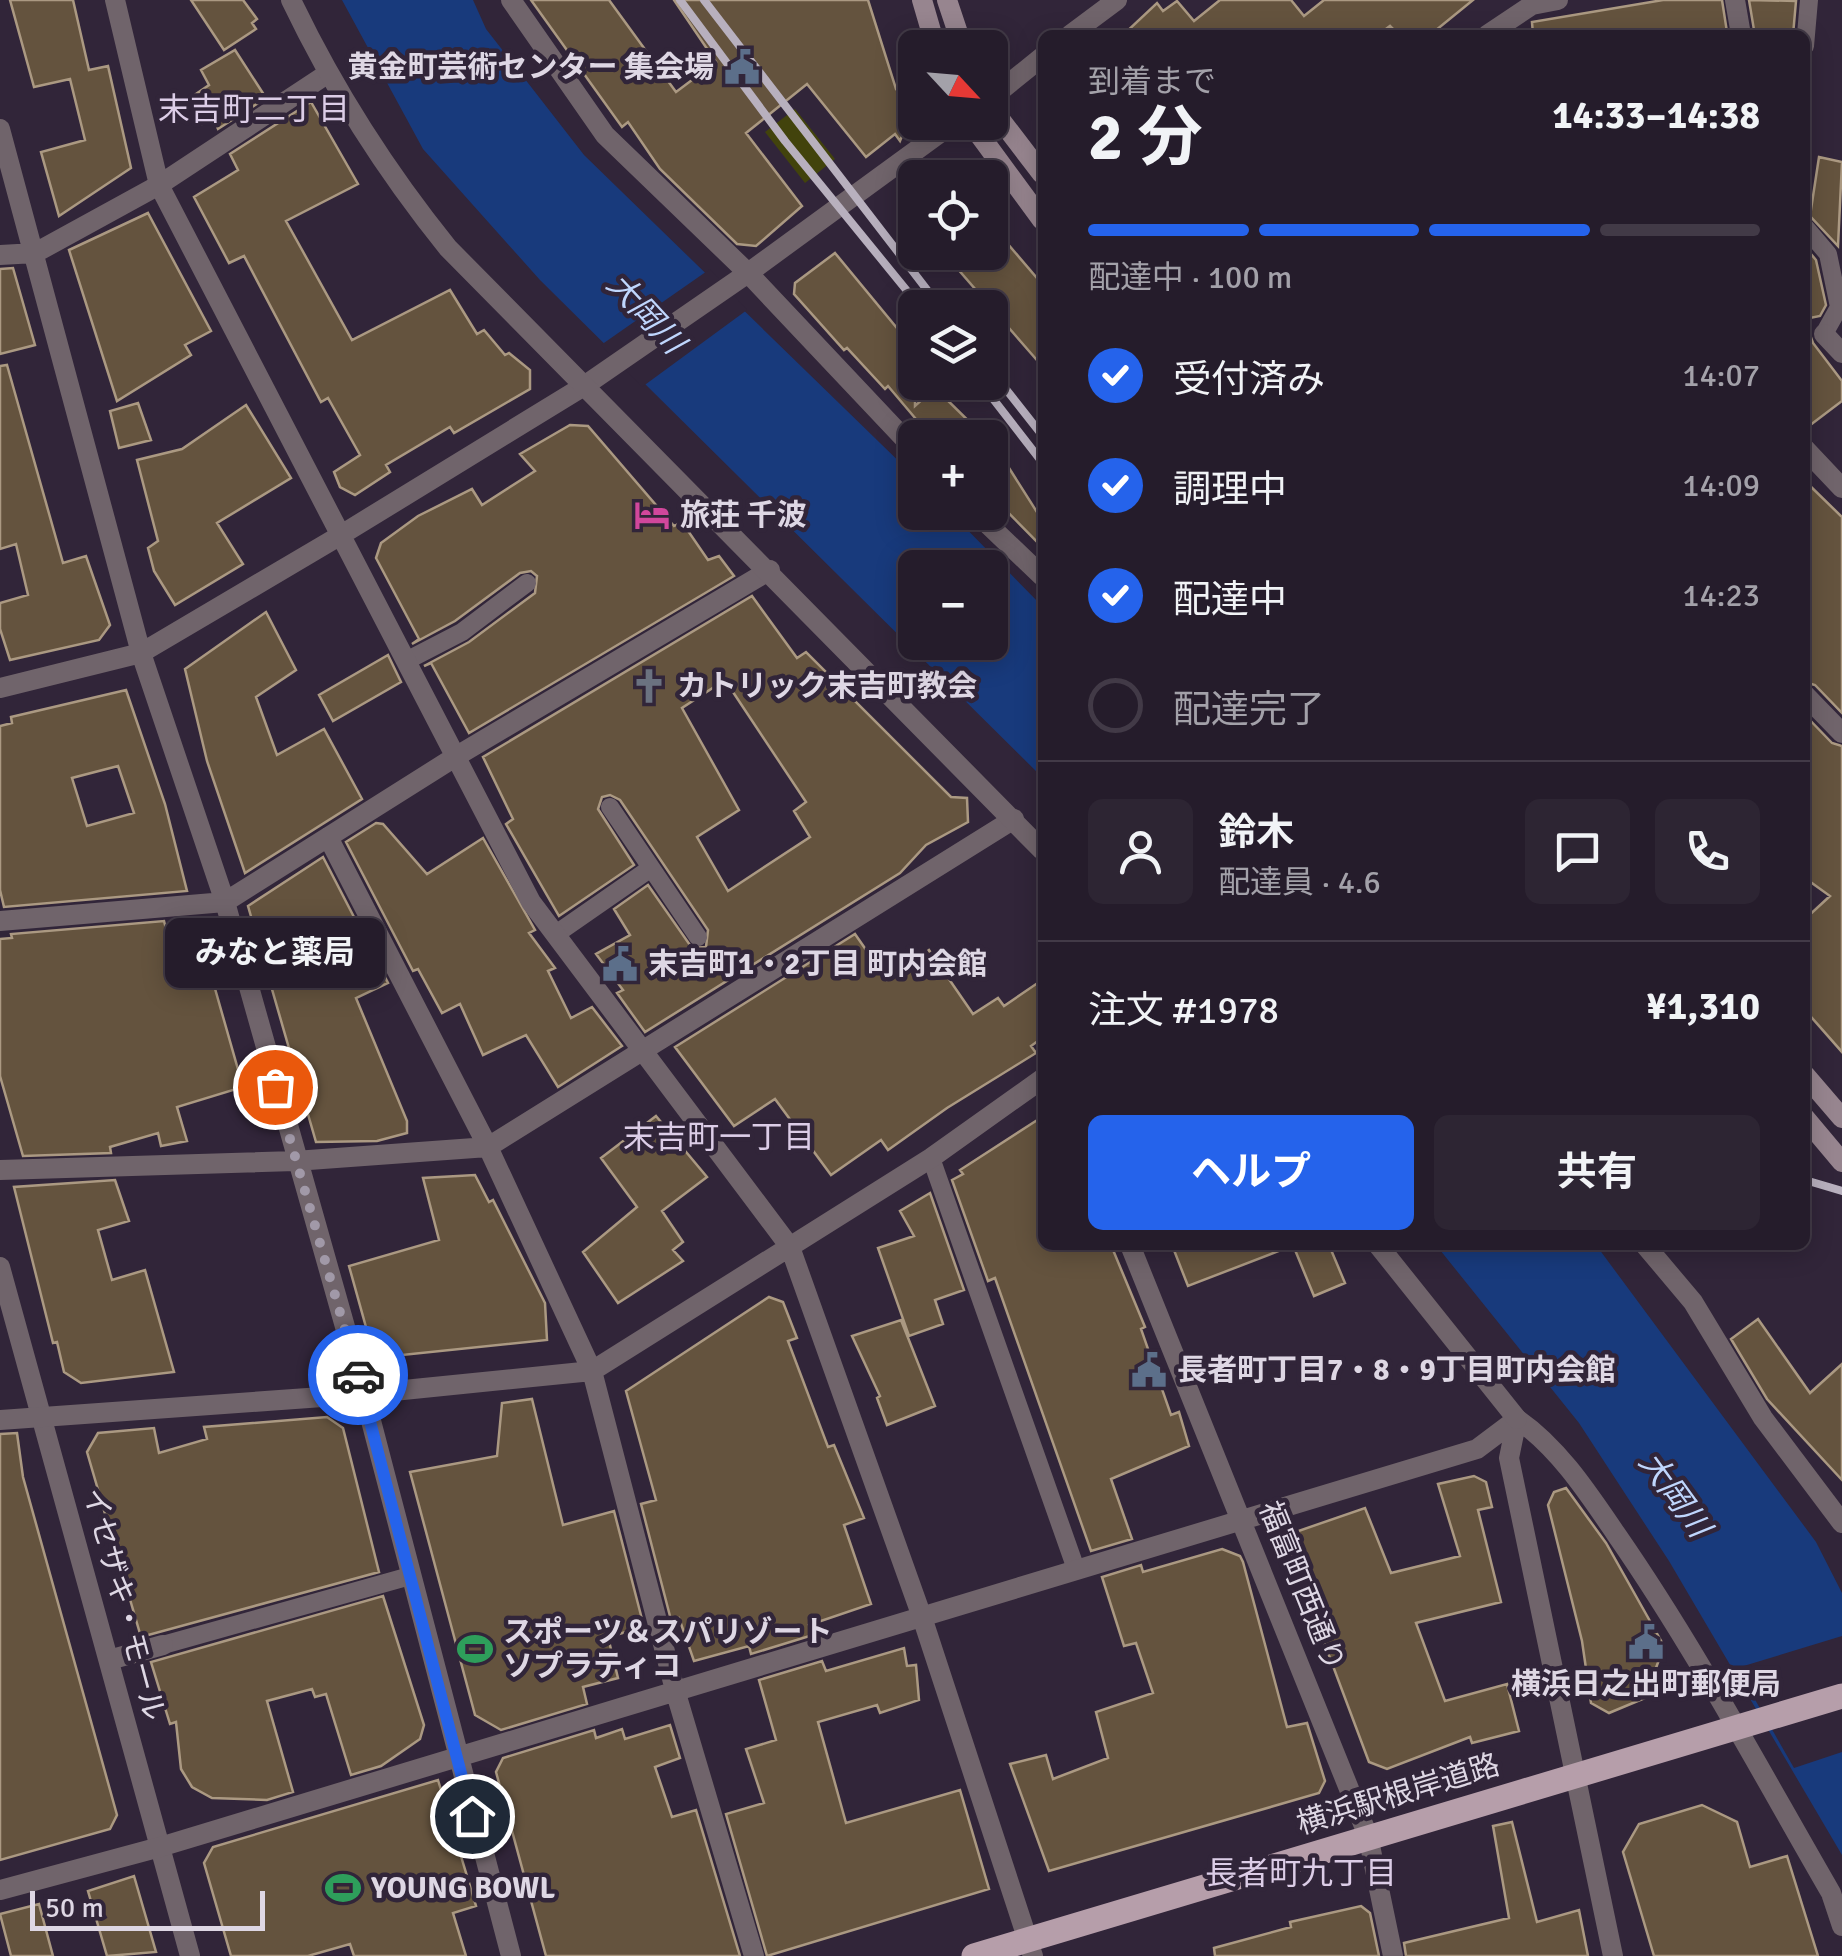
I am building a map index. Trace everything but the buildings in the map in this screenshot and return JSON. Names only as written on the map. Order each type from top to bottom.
[{"type":"main road","points":[[922,0],[931,30]]},
{"type":"main road","points":[[948,0],[957,30]]},
{"type":"main road","points":[[1008,127],[1038,168]]},
{"type":"main road","points":[[983,140],[1038,215]]},
{"type":"main road","points":[[1810,1081],[1842,1118]]},
{"type":"main road","points":[[1810,1124],[1842,1162]]},
{"type":"main road","name":"横浜駅根岸道路","points":[[974,1956],[1032,1948],[1368,1836],[1842,1696]]},
{"type":"street","points":[[115,0],[159,186],[531,902],[646,1050],[790,1247],[922,1617],[1032,1948]]},
{"type":"street","points":[[291,0],[326,74],[386,170],[448,248],[1038,846]]},
{"type":"street","points":[[511,0],[605,136],[748,273],[898,432]]},
{"type":"street","points":[[1081,30],[1117,0]]},
{"type":"street","points":[[1493,30],[1531,3],[1558,0]]},
{"type":"street","points":[[1735,0],[1739,30]]},
{"type":"street","points":[[1008,86],[1038,60]]},
{"type":"street","points":[[0,255],[35,253],[159,186],[326,74]]},
{"type":"street","points":[[0,129],[141,653],[225,902],[295,1161],[364,1394],[511,1956]]},
{"type":"street","points":[[0,688],[141,653],[584,386],[930,140]]},
{"type":"street","points":[[1824,334],[1842,353]]},
{"type":"street","points":[[1810,454],[1842,488]]},
{"type":"street","points":[[994,530],[1038,572]]},
{"type":"street","points":[[0,921],[225,902],[455,758],[770,570]]},
{"type":"street","points":[[1810,700],[1842,733]]},
{"type":"street","points":[[0,1170],[295,1161],[488,1147],[1014,819]]},
{"type":"street","points":[[328,838],[488,1147],[592,1370],[676,1690],[754,1956]]},
{"type":"street","points":[[0,1420],[364,1394],[592,1370],[931,1158],[1038,1082]]},
{"type":"street","name":"福富町西通り","points":[[1132,1250],[1368,1836],[1393,1956]]},
{"type":"street","points":[[1382,1250],[1517,1419],[1535,1430],[1585,1489],[1650,1584],[1746,1726],[1830,1893],[1842,1926]]},
{"type":"street","points":[[1649,1250],[1694,1302],[1763,1418],[1842,1523]]},
{"type":"street","name":"イセザキ・モール","points":[[0,1267],[190,1956]]},
{"type":"street","points":[[0,1890],[160,1847],[1478,1450],[1517,1419]]},
{"type":"street","points":[[1517,1419],[1508,1458],[1614,1956]]},
{"type":"street","points":[[108,1660],[164,1645]]},
{"type":"lane","points":[[1806,30],[1808,0]]},
{"type":"lane","points":[[1810,234],[1828,254],[1839,307],[1824,334]]},
{"type":"lane","points":[[406,661],[462,632],[527,583]]},
{"type":"lane","points":[[610,807],[698,937]]},
{"type":"lane","points":[[556,934],[651,868]]},
{"type":"lane","points":[[931,1158],[1076,1570]]},
{"type":"lane","points":[[164,1645],[410,1576]]},
{"type":"shaded area","points":[[795,109],[835,159],[805,183],[765,132]]},
{"type":"water","name":"大岡川","points":[[342,0],[473,0],[486,29],[584,155],[898,460],[898,530],[968,530],[987,550],[898,550],[898,634],[540,280],[423,149]]},
{"type":"water","points":[[1008,571],[1038,602],[1038,773],[924,660],[1008,660]]},
{"type":"water","name":"大岡川","points":[[1440,1250],[1600,1250],[1816,1542],[1842,1593],[1842,1855],[1669,1561],[1579,1423]]},
{"type":"pier","points":[[710,269],[747,310],[642,387],[601,345]]},
{"type":"pier","points":[[1842,1636],[1842,1752],[1794,1768],[1737,1668]]},
{"type":"railway","points":[[680,0],[785,141],[906,290]]},
{"type":"railway","points":[[704,0],[927,290]]},
{"type":"railway","points":[[1008,392],[1038,430]]},
{"type":"railway","points":[[994,400],[1038,457]]},
{"type":"railway","points":[[1810,1181],[1842,1191]]},
{"type":"way so far","points":[[275,1087],[358,1375]]},
{"type":"place","name":"黄金町芸術センター 集会場","points":[[742,67]]},
{"type":"place","name":"旅荘 千波","points":[[652,515]]},
{"type":"place","name":"カトリック末吉町教会","points":[[649,686]]},
{"type":"place","name":"末吉町1・2丁目 町内会館","points":[[620,964]]},
{"type":"place","name":"みなと薬局","points":[[275,1087]]},
{"type":"place","name":"長者町丁目7・8・9丁目町内会館","points":[[1149,1370]]},
{"type":"place","name":"横浜日之出町郵便局","points":[[1646,1642]]},
{"type":"place","name":"スポーツ＆スパリゾート ソプラティコ","points":[[475,1649]]},
{"type":"place","name":"YOUNG BOWL","points":[[343,1888]]},
{"type":"district","name":"末吉町二丁目","points":[[254,109]]},
{"type":"district","name":"末吉町一丁目","points":[[719,1137]]},
{"type":"district","name":"長者町九丁目","points":[[1301,1873]]},
{"type":"route","points":[[358,1375],[472,1816]]}]
